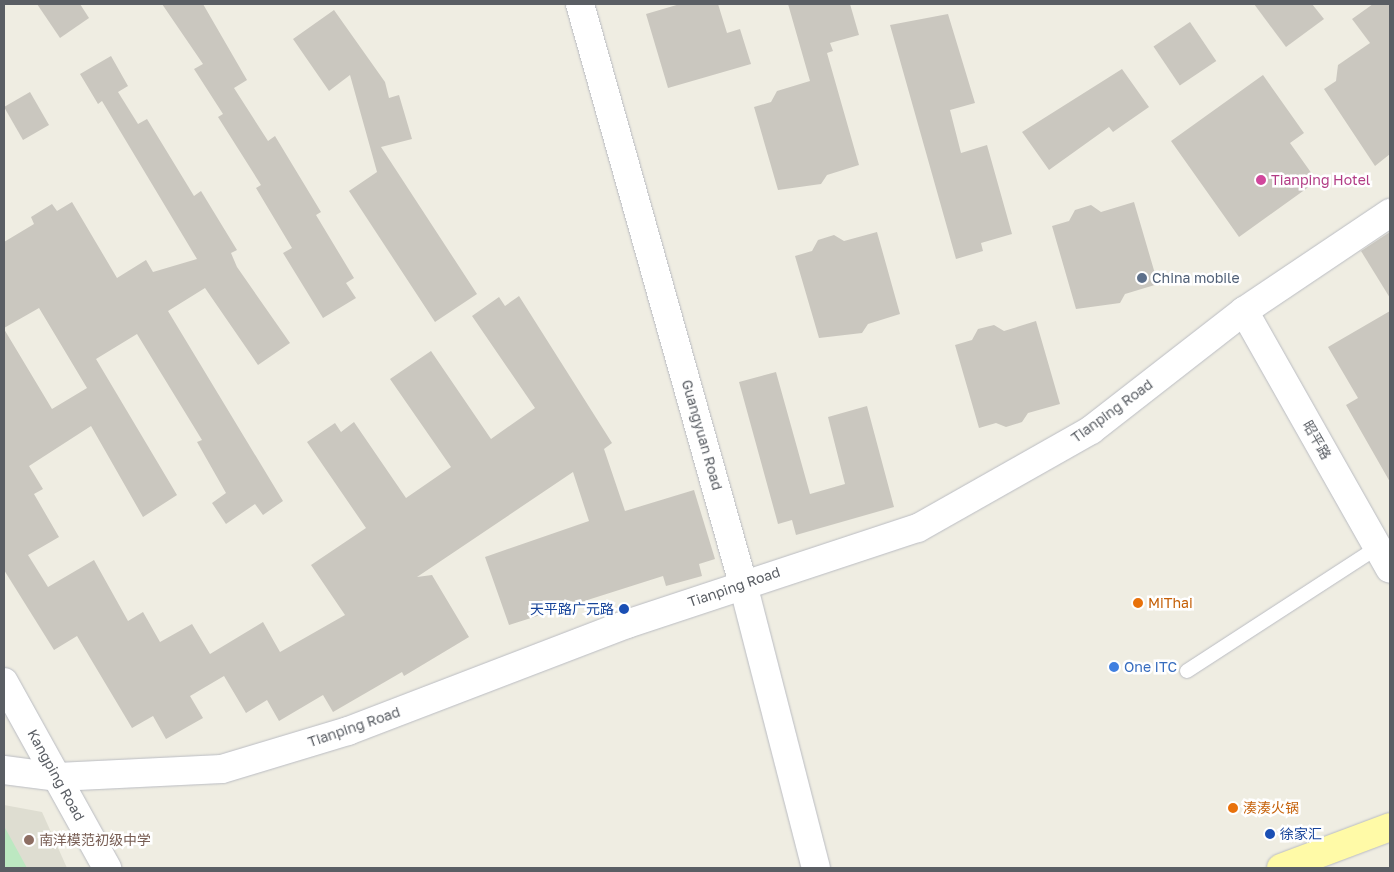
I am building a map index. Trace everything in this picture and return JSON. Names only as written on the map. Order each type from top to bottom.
[{"type":"main road","points":[[1281,868],[1390,827]]},
{"type":"street","name":"Guangyuan Road","points":[[580,4],[744,584],[816,868]]},
{"type":"street","name":"Tianping Road","points":[[4,770],[57,777],[222,769],[348,731],[744,584],[918,528],[1091,430],[1244,311],[1390,213]]},
{"type":"street","name":"昭平路","points":[[1244,311],[1384,558]]},
{"type":"street","name":"Kangping Road","points":[[4,682],[106,868]]},
{"type":"lane","points":[[1186,671],[1384,558]]},
{"type":"shaded area","name":"南洋模范初级中学","points":[[4,805],[42,812],[67,868],[4,868]]},
{"type":"green space","points":[[4,826],[27,868],[4,868]]},
{"type":"building","points":[[37,4],[80,4],[89,18],[60,38]]},
{"type":"building","points":[[162,4],[203,4],[247,80],[234,88],[268,141],[275,136],[321,212],[316,215],[354,278],[346,283],[356,298],[323,318],[283,253],[292,248],[256,188],[261,185],[218,117],[223,114],[194,69],[203,64]]},
{"type":"building","points":[[680,4],[718,4],[727,33],[740,29],[751,64],[668,88],[646,14]]},
{"type":"building","points":[[788,4],[850,4],[859,35],[830,43],[833,51],[827,53],[859,165],[827,175],[821,184],[778,190],[754,107],[771,102],[777,91],[810,81]]},
{"type":"building","points":[[1254,4],[1312,4],[1324,19],[1286,47]]},
{"type":"building","points":[[1373,4],[1390,4],[1390,154],[1375,166],[1324,89],[1336,81],[1338,65],[1370,43],[1352,19]]},
{"type":"building","points":[[334,10],[385,82],[389,98],[399,95],[412,139],[381,147],[477,294],[435,322],[349,191],[377,172],[350,75],[329,91],[293,39]]},
{"type":"building","points":[[948,14],[975,103],[950,110],[961,153],[987,145],[1012,234],[981,243],[983,251],[956,259],[890,25]]},
{"type":"building","points":[[1190,22],[1216,61],[1180,86],[1154,47]]},
{"type":"building","points":[[111,56],[128,86],[118,92],[138,124],[147,119],[194,196],[201,191],[237,250],[231,253],[237,267],[290,343],[258,365],[205,288],[168,311],[283,501],[263,515],[255,504],[226,524],[212,503],[226,493],[197,442],[202,440],[137,334],[96,359],[177,495],[143,517],[91,426],[29,466],[43,489],[34,494],[59,537],[28,555],[48,587],[94,560],[128,621],[143,612],[160,642],[192,624],[210,654],[263,622],[280,652],[345,615],[311,565],[366,528],[307,442],[335,423],[341,432],[354,422],[406,498],[451,467],[390,379],[431,351],[491,439],[535,408],[472,316],[499,297],[505,306],[519,296],[612,443],[604,449],[625,511],[694,490],[715,559],[699,564],[702,576],[666,586],[663,576],[509,625],[485,557],[589,521],[573,472],[417,577],[432,575],[469,637],[404,676],[402,672],[333,712],[323,695],[279,721],[267,700],[246,713],[224,676],[190,696],[203,718],[166,739],[153,716],[132,728],[77,636],[54,650],[4,570],[4,329],[52,409],[87,388],[39,308],[4,328],[4,242],[34,224],[31,217],[52,204],[57,211],[72,202],[117,278],[146,260],[153,272],[197,259],[102,101],[98,104],[80,74]]},
{"type":"building","points":[[1122,69],[1149,107],[1113,132],[1109,127],[1049,170],[1022,132]]},
{"type":"building","points":[[1263,75],[1304,133],[1290,143],[1317,181],[1239,237],[1171,141]]},
{"type":"building","points":[[30,92],[49,125],[23,140],[4,107]]},
{"type":"building","points":[[1134,202],[1158,284],[1125,294],[1120,303],[1076,309],[1052,226],[1069,221],[1075,210],[1091,205],[1101,212]]},
{"type":"building","points":[[877,232],[900,314],[868,324],[862,333],[819,338],[795,256],[812,251],[818,240],[834,235],[844,241]]},
{"type":"building","points":[[1390,232],[1390,298],[1361,251]]},
{"type":"building","points":[[1390,311],[1390,482],[1346,405],[1358,398],[1328,347]]},
{"type":"building","points":[[1036,321],[1060,404],[1028,413],[1022,422],[1006,427],[996,423],[979,428],[955,345],[972,340],[978,329],[994,325],[1004,331]]},
{"type":"building","points":[[776,372],[810,494],[845,484],[828,417],[867,406],[894,507],[796,535],[792,520],[778,524],[739,382]]},
{"type":"place","name":"Tianping Hotel","points":[[1261,180]]},
{"type":"place","name":"China mobile","points":[[1142,278]]},
{"type":"place","name":"MiThai","points":[[1138,603]]},
{"type":"place","name":"天平路广元路","points":[[624,609]]},
{"type":"place","name":"One ITC","points":[[1114,667]]},
{"type":"place","name":"湊湊火锅","points":[[1233,808]]},
{"type":"place","name":"徐家汇","points":[[1270,834]]},
{"type":"place","name":"南洋模范初级中学","points":[[29,840]]}]
